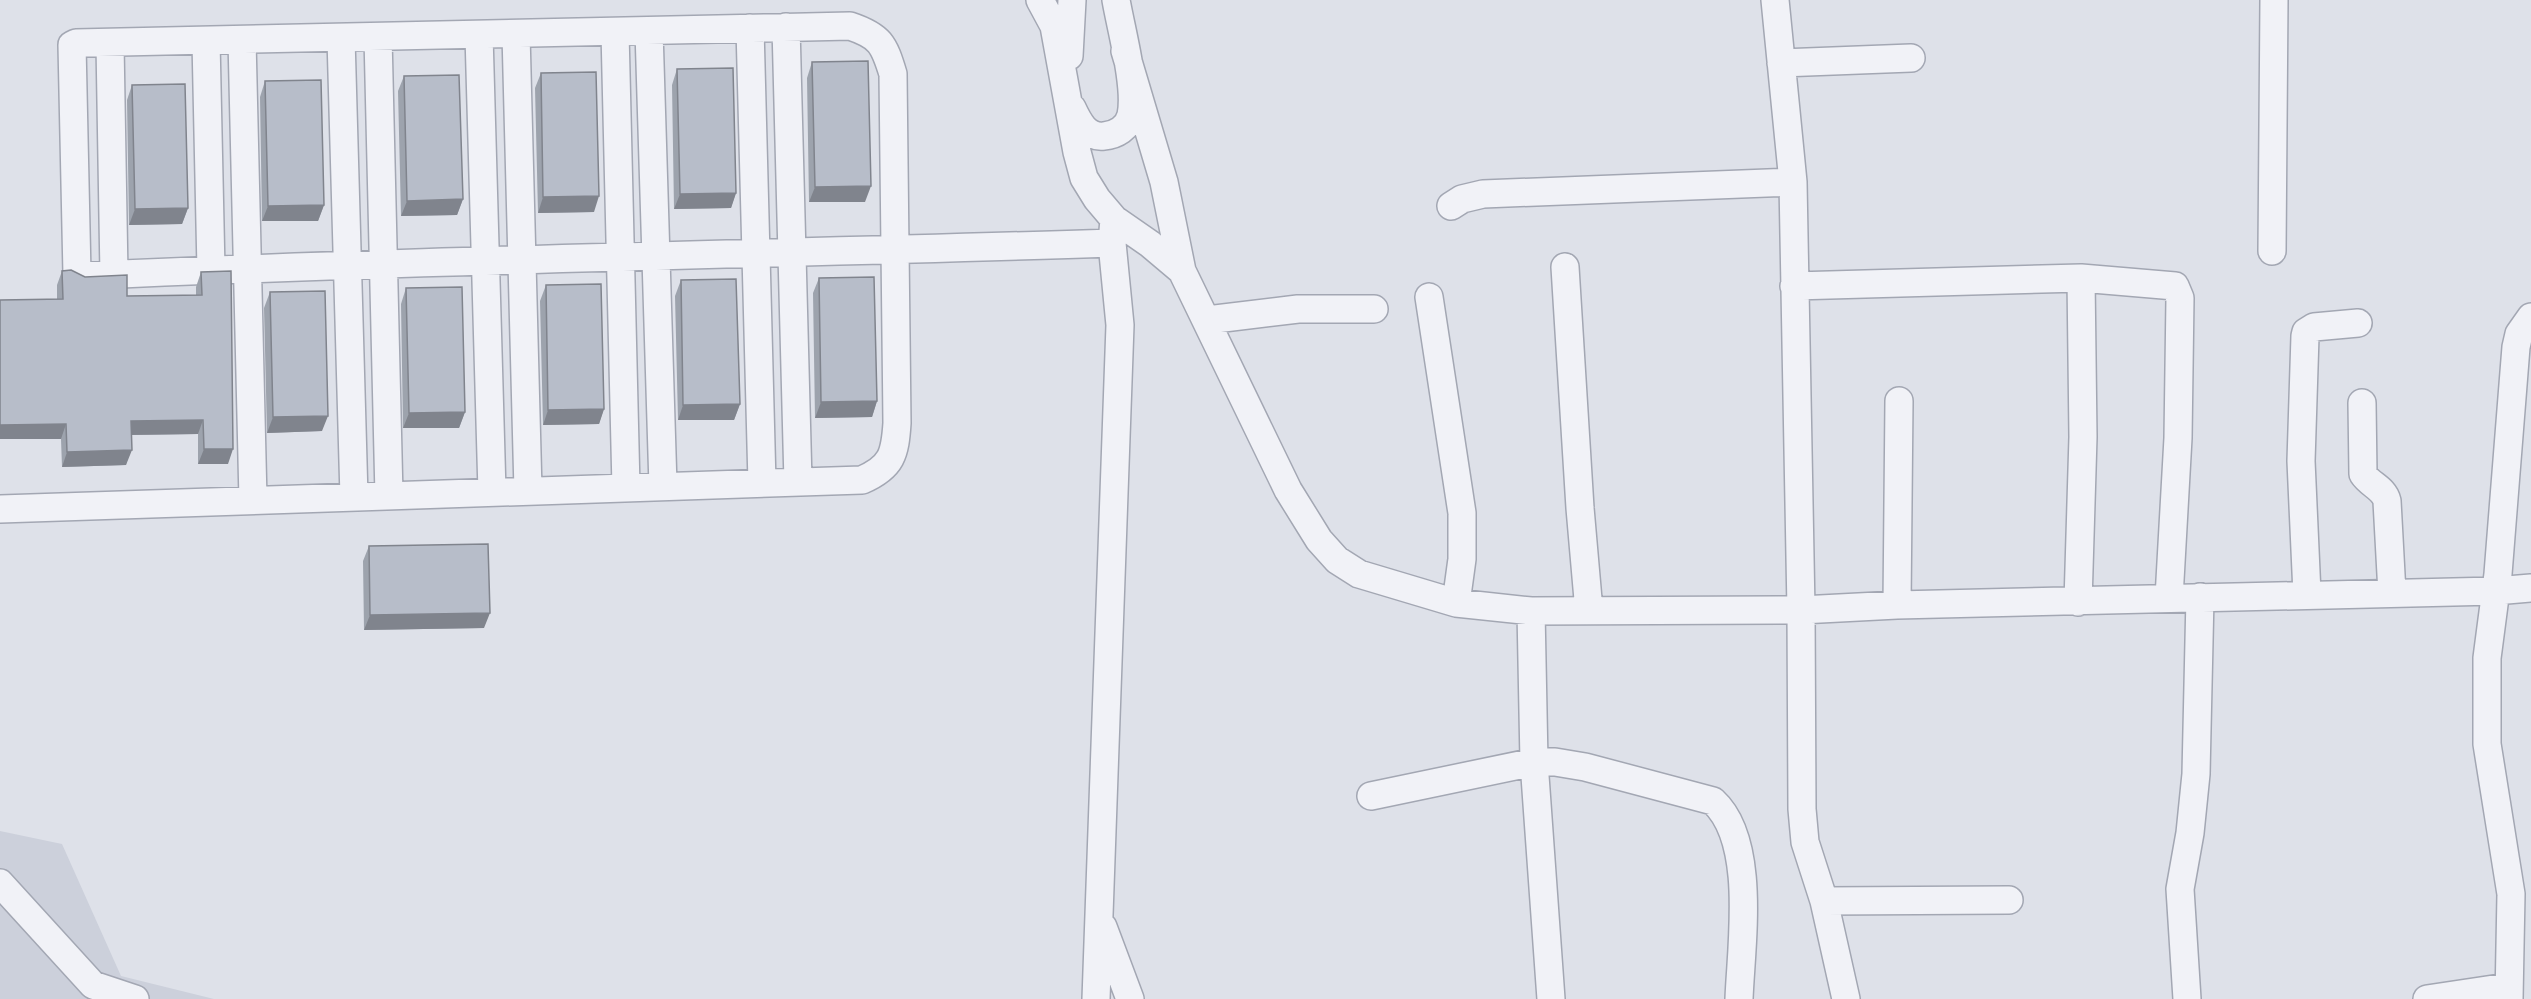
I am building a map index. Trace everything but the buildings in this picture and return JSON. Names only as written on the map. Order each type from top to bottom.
[{"type":"street","points":[[1040,0],[1054,26],[1084,178],[1113,231],[1120,325],[1096,999]]},
{"type":"street","points":[[1072,0],[1067,96],[1078,121],[1088,133],[1099,137],[1113,135],[1125,127],[1131,117],[1132,101],[1116,0]]},
{"type":"street","points":[[1775,0],[1793,182],[1801,610],[1802,810],[1805,842],[1824,901],[1846,999]]},
{"type":"street","points":[[2272,251],[2274,0]]},
{"type":"street","points":[[0,509],[862,480],[882,471],[895,447],[895,250],[893,74],[886,50],[872,34],[850,26],[72,45],[76,264],[79,276],[895,250],[1113,231],[1150,244],[1182,271]]},
{"type":"street","points":[[786,27],[798,482]]},
{"type":"street","points":[[750,28],[762,483]]},
{"type":"street","points":[[649,31],[663,486]]},
{"type":"street","points":[[615,32],[626,488]]},
{"type":"street","points":[[516,34],[528,491]]},
{"type":"street","points":[[479,35],[492,492]]},
{"type":"street","points":[[378,37],[390,496]]},
{"type":"street","points":[[341,38],[354,497]]},
{"type":"street","points":[[242,40],[253,500]]},
{"type":"street","points":[[206,41],[211,270]]},
{"type":"street","points":[[110,44],[114,275]]},
{"type":"street","points":[[1125,51],[1164,182],[1182,271],[1288,490],[1319,540],[1337,560],[1359,574],[1456,603],[1531,611],[1801,610],[1897,605],[2495,591],[2531,588]]},
{"type":"street","points":[[1780,63],[1911,58]]},
{"type":"street","points":[[1451,206],[1462,199],[1483,194],[1793,182]]},
{"type":"street","points":[[1565,267],[1589,611]]},
{"type":"street","points":[[1794,286],[2081,278],[2171,285],[2179,291],[2178,438],[2169,598]]},
{"type":"street","points":[[2078,602],[2084,437],[2081,278]]},
{"type":"street","points":[[1429,297],[1462,513],[1462,559],[1456,603]]},
{"type":"street","points":[[1207,320],[1298,309],[1374,309]]},
{"type":"street","points":[[2427,999],[2508,993],[2511,894],[2487,744],[2487,658],[2516,347],[2519,334],[2531,317]]},
{"type":"street","points":[[2307,594],[2301,461],[2305,336],[2306,332],[2314,327],[2358,323]]},
{"type":"street","points":[[1897,605],[1899,401]]},
{"type":"street","points":[[2362,403],[2363,474],[2368,481],[2385,493],[2387,501],[2392,593]]},
{"type":"street","points":[[2187,999],[2180,889],[2190,833],[2196,774],[2200,597]]},
{"type":"street","points":[[1531,611],[1534,762],[1551,999]]},
{"type":"street","points":[[1371,796],[1534,762],[1556,762],[1695,794],[1718,805],[1734,834],[1740,859],[1743,888],[1739,999]]},
{"type":"street","points":[[0,883],[93,985],[135,999]]},
{"type":"street","points":[[1824,901],[2009,900]]},
{"type":"street","points":[[1100,921],[1130,999]]},
{"type":"shaded area","points":[[0,831],[62,844],[121,976],[214,999],[0,999]]}]
